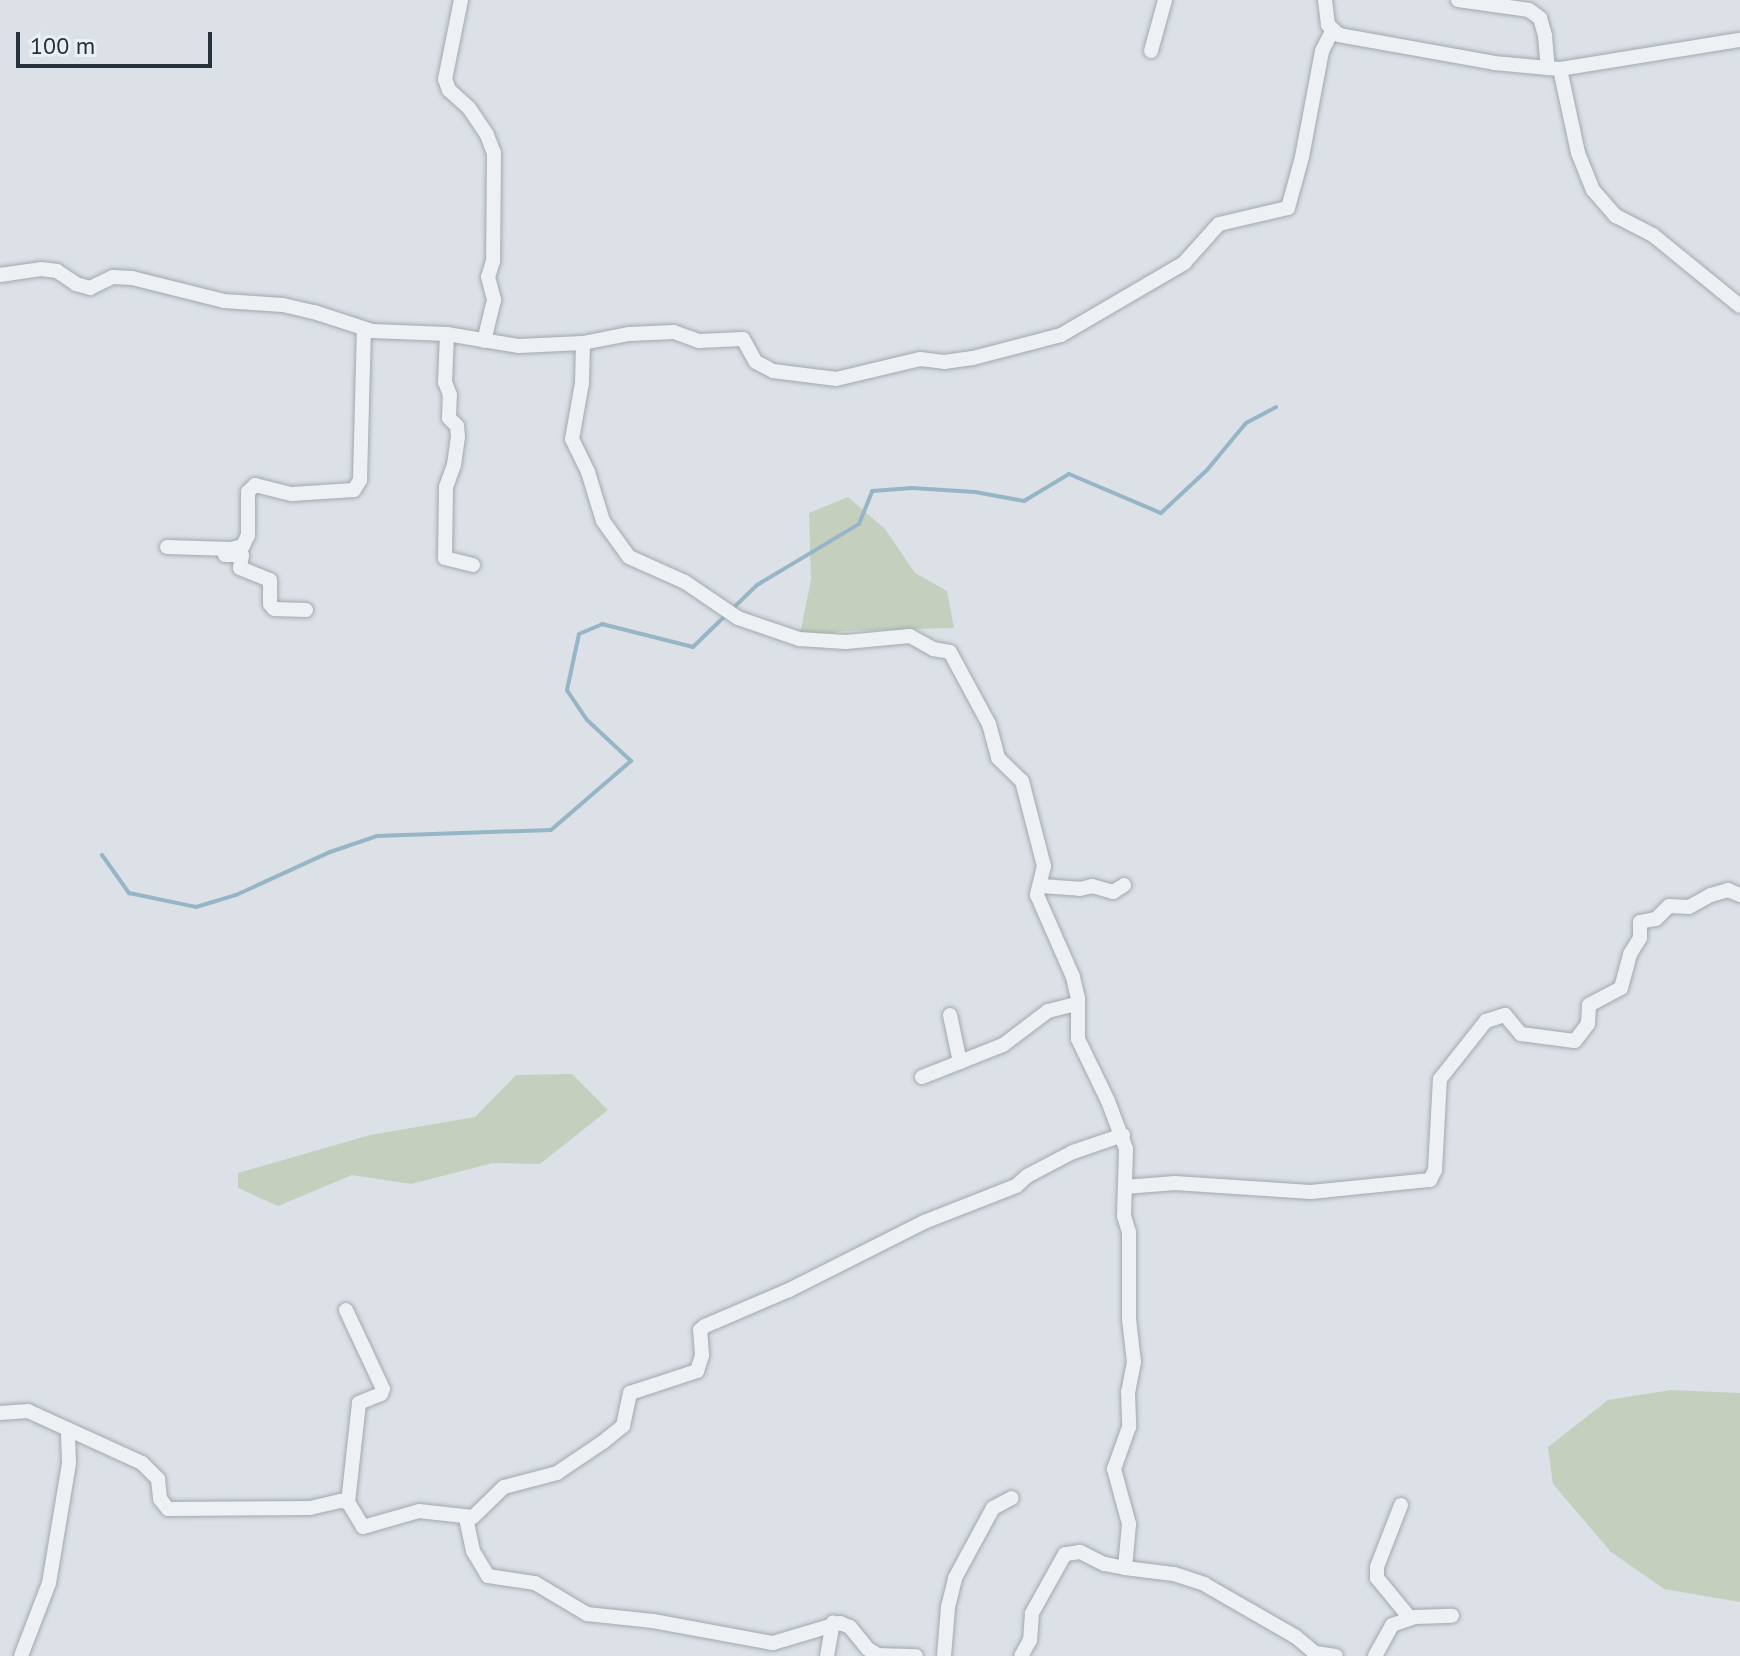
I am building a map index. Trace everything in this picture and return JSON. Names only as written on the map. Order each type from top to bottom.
[{"type":"street","points":[[461,0],[445,79],[449,90],[475,117],[494,153],[493,261],[488,277],[494,300],[484,341]]},
{"type":"street","points":[[1151,51],[1165,0]]},
{"type":"street","points":[[0,275],[41,269],[57,271],[76,284],[90,288],[113,277],[132,278],[224,301],[304,310],[364,329],[447,334],[519,346],[583,343],[615,335],[674,332],[699,341],[743,339],[756,362],[773,371],[836,379],[920,359],[944,362],[973,358],[1061,335],[1184,263],[1219,224],[1288,208],[1302,157],[1320,59],[1332,31],[1325,0]]},
{"type":"street","points":[[1458,0],[1534,12],[1545,36],[1578,153],[1593,190],[1616,216],[1653,235],[1740,306]]},
{"type":"street","points":[[1332,31],[1339,35],[1494,63],[1554,68],[1740,40]]},
{"type":"street","points":[[306,610],[274,609],[270,604],[270,580],[240,568],[242,555],[167,554],[167,547],[231,549],[243,546],[248,535],[248,492],[255,485],[292,494],[354,490],[360,480],[364,329]]},
{"type":"street","points":[[447,334],[445,382],[450,395],[449,418],[457,426],[458,437],[454,465],[446,487],[445,558],[473,565]]},
{"type":"street","points":[[583,343],[582,383],[572,439],[588,472],[603,521],[622,550],[629,557],[685,582],[738,618],[799,639],[846,642],[910,636],[933,649],[950,652],[989,724],[998,758],[1025,788],[1044,866],[1037,895],[1073,977],[1078,1039],[1123,1135],[1127,1158],[1129,1319],[1134,1362],[1128,1392],[1129,1427],[1118,1451],[1114,1477],[1129,1524],[1125,1568]]},
{"type":"street","points":[[1041,886],[1080,889],[1092,886],[1113,892],[1124,885]]},
{"type":"street","points":[[1125,1187],[1175,1183],[1311,1192],[1430,1180],[1435,1170],[1440,1079],[1486,1021],[1505,1015],[1521,1034],[1575,1041],[1588,1024],[1589,1005],[1621,988],[1630,954],[1640,938],[1640,922],[1656,919],[1669,906],[1689,907],[1728,890],[1740,895]]},
{"type":"street","points":[[922,1077],[1003,1045],[1048,1011],[1077,1004]]},
{"type":"street","points":[[950,1015],[960,1062]]},
{"type":"street","points":[[346,1310],[383,1389],[381,1394],[359,1403],[348,1502],[363,1527],[419,1511],[466,1518],[481,1512],[504,1487],[557,1473],[603,1442],[623,1426],[630,1393],[697,1371],[702,1356],[700,1330],[705,1326],[789,1290],[924,1222],[1016,1186],[1027,1176],[1073,1152],[1123,1135]]},
{"type":"street","points":[[0,1413],[28,1411],[68,1432],[142,1463],[158,1479],[160,1499],[168,1509],[310,1508],[348,1502]]},
{"type":"street","points":[[21,1656],[49,1583],[69,1463],[68,1432]]},
{"type":"street","points":[[944,1656],[948,1607],[955,1578],[993,1508],[1012,1498]]},
{"type":"street","points":[[1401,1505],[1377,1567],[1377,1578],[1410,1618]]},
{"type":"street","points":[[466,1518],[473,1551],[488,1576],[535,1583],[587,1614],[653,1621],[773,1643],[833,1623],[850,1627],[868,1649],[878,1655],[916,1656]]},
{"type":"street","points":[[1021,1656],[1030,1640],[1032,1613],[1065,1554],[1080,1552],[1104,1564],[1174,1574],[1204,1584],[1303,1641],[1315,1655],[1336,1656]]},
{"type":"street","points":[[1375,1656],[1385,1632],[1392,1625],[1410,1618],[1452,1616]]},
{"type":"street","points":[[827,1656],[833,1623]]},
{"type":"green space","points":[[848,497],[885,529],[915,573],[947,591],[954,628],[843,631],[799,639],[811,580],[809,513]]},
{"type":"green space","points":[[572,1074],[608,1110],[540,1164],[493,1163],[411,1184],[352,1175],[278,1206],[238,1188],[238,1173],[370,1135],[475,1117],[516,1075]]},
{"type":"green space","points":[[1671,1390],[1740,1393],[1740,1602],[1664,1589],[1611,1552],[1553,1484],[1548,1447],[1608,1400]]},
{"type":"waterway","points":[[102,855],[129,893],[196,907],[236,895],[330,852],[377,836],[551,830],[631,761],[587,720],[567,690],[579,634],[602,624],[693,647],[757,585],[859,524],[872,491],[912,488],[975,492],[1024,501],[1069,474],[1161,513],[1207,470],[1246,423],[1276,407]]}]
